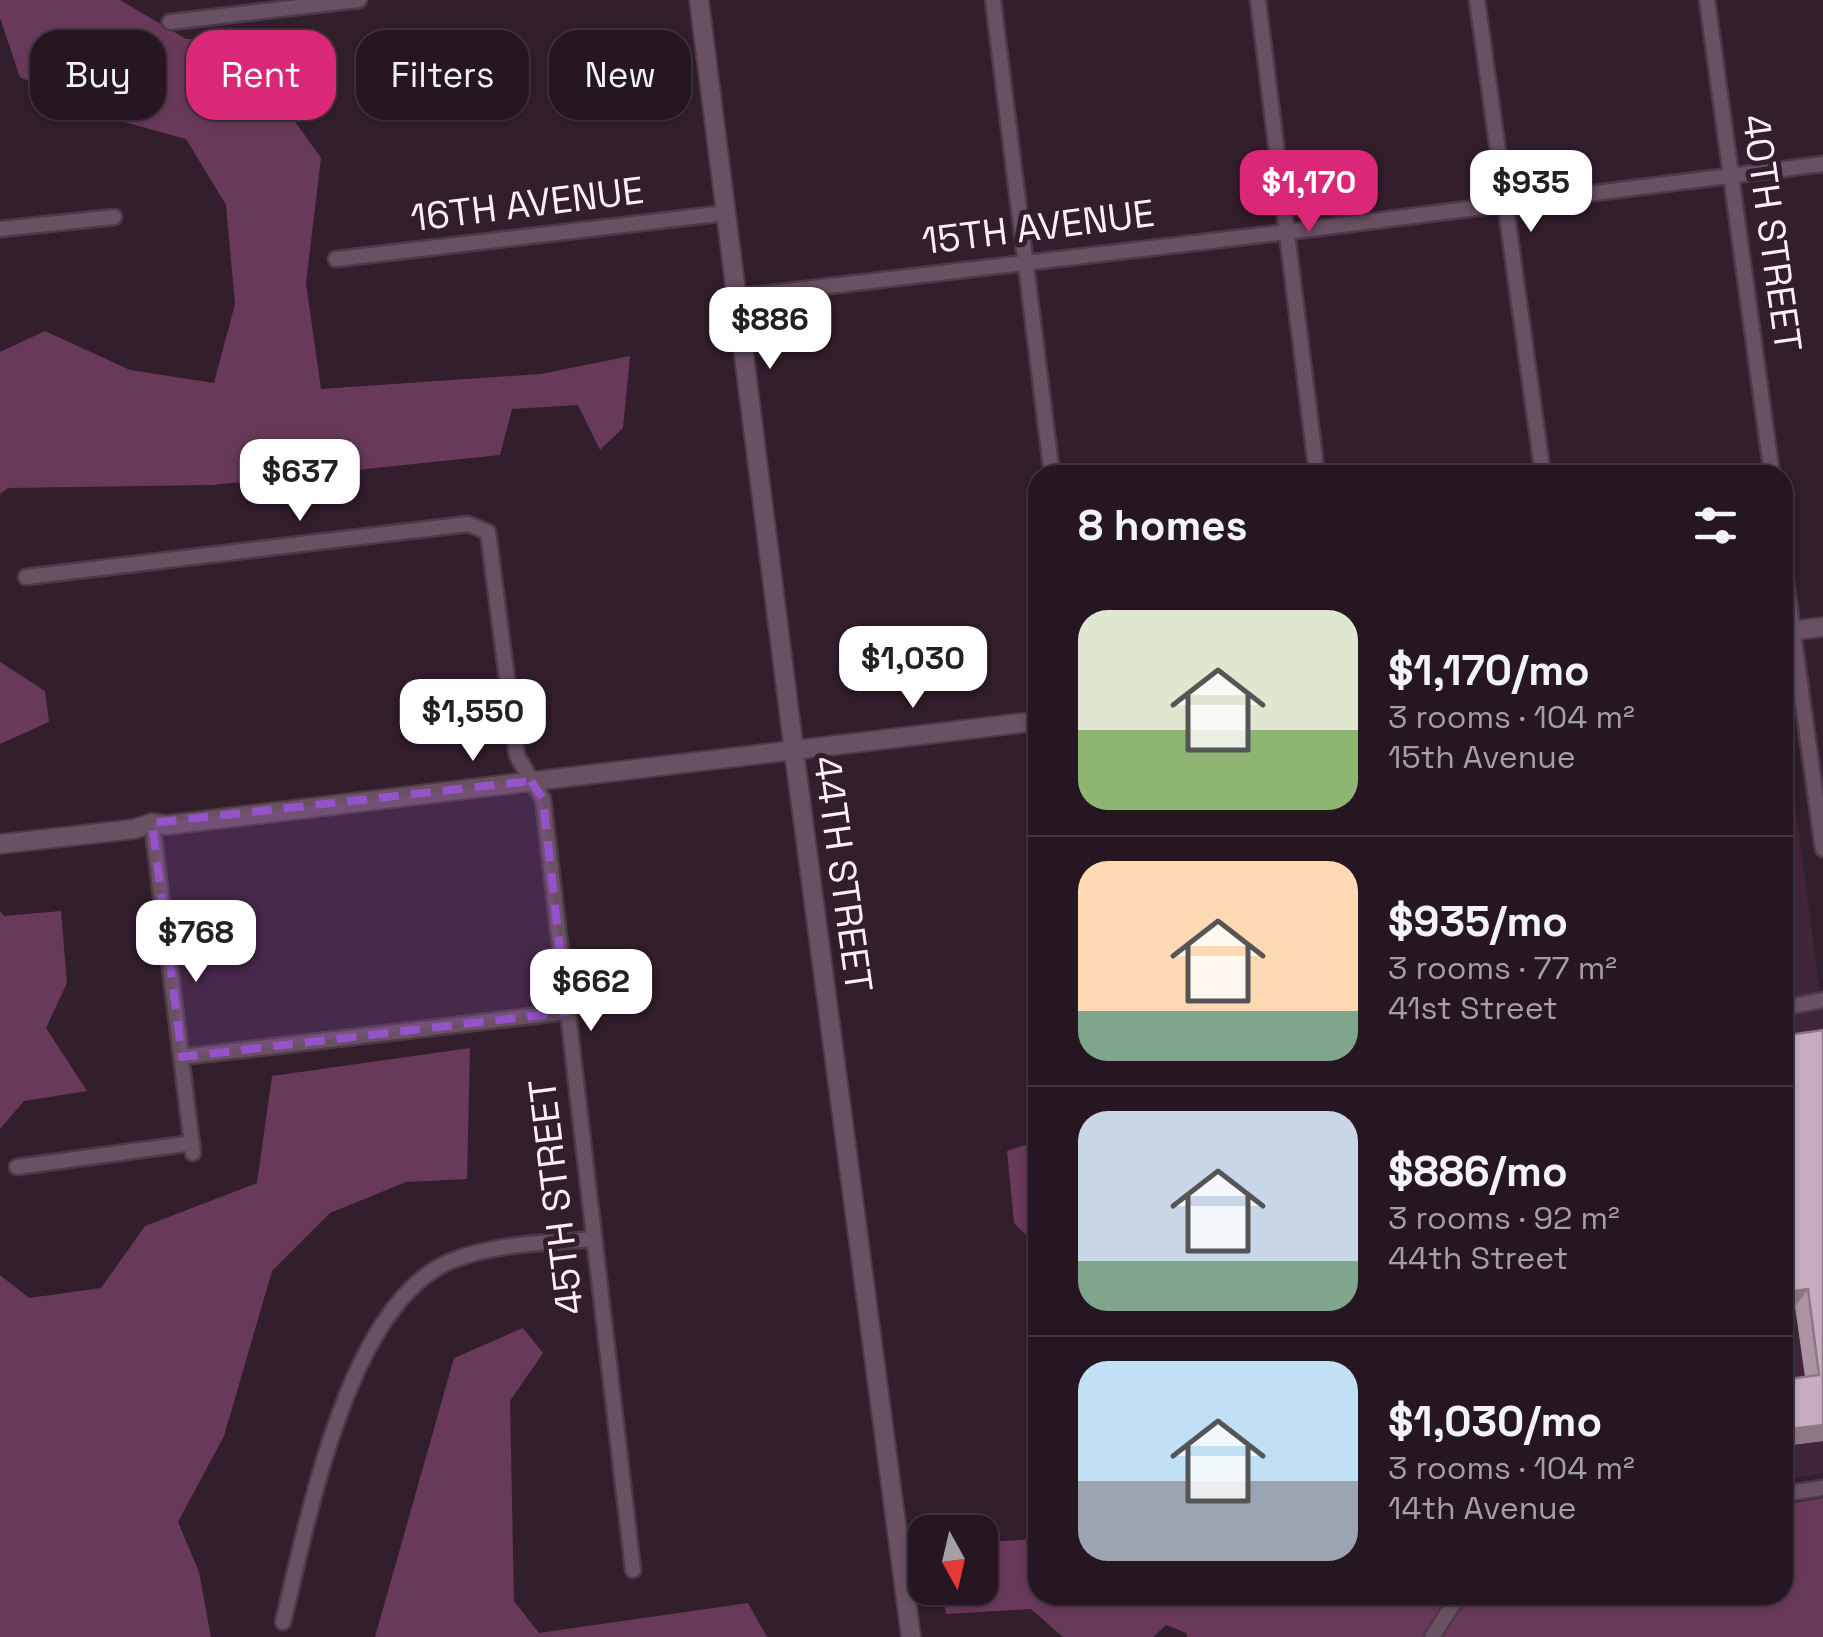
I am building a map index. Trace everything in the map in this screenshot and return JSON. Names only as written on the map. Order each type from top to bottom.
[{"type":"street","points":[[170,22],[360,0]]},
{"type":"street","name":"44TH STREET","points":[[699,0],[912,1637]]},
{"type":"street","points":[[993,0],[1051,465]]},
{"type":"street","points":[[1258,0],[1316,465]]},
{"type":"street","points":[[1477,0],[1542,465]]},
{"type":"street","name":"40TH STREET","points":[[1707,0],[1771,465]]},
{"type":"street","name":"15TH AVENUE","points":[[737,296],[1823,164]]},
{"type":"street","name":"16TH AVENUE","points":[[336,260],[726,212]]},
{"type":"street","points":[[0,230],[114,217]]},
{"type":"street","name":"45TH STREET","points":[[26,578],[468,524],[483,528],[490,538],[516,756],[544,799],[633,1570]]},
{"type":"street","points":[[1793,631],[1823,627]]},
{"type":"street","points":[[1793,663],[1823,849]]},
{"type":"street","points":[[0,844],[1028,722]]},
{"type":"street","points":[[18,1166],[193,1148],[152,823]]},
{"type":"street","points":[[1793,1006],[1823,1000]]},
{"type":"street","points":[[182,1057],[567,1012]]},
{"type":"street","points":[[283,1622],[335,1423],[384,1319],[396,1303],[428,1273],[474,1253],[594,1239]]},
{"type":"street","points":[[1793,1492],[1823,1488]]},
{"type":"street","points":[[1432,1637],[1453,1605]]},
{"type":"highlighted area","points":[[531,781],[543,799],[567,1012],[182,1057],[152,823]]},
{"type":"shaded area","points":[[0,0],[120,0],[186,39],[186,120],[294,120],[321,158],[306,283],[321,389],[541,374],[630,356],[623,428],[600,450],[578,405],[512,409],[500,455],[212,485],[8,488],[0,494],[0,352],[45,331],[130,370],[214,383],[235,304],[226,205],[186,139],[117,120],[166,120],[166,30],[30,30],[30,82],[20,77],[0,18]]},
{"type":"shaded area","points":[[0,662],[45,691],[49,722],[0,744]]},
{"type":"shaded area","points":[[1793,790],[1820,992],[1793,997]]},
{"type":"shaded area","points":[[0,911],[4,916],[61,911],[67,983],[46,1028],[87,1091],[24,1101],[0,1129]]},
{"type":"shaded area","points":[[1823,1010],[1823,1473],[1793,1478],[1793,1016]]},
{"type":"shaded area","points":[[470,1048],[467,1179],[406,1182],[330,1213],[272,1271],[224,1436],[178,1522],[199,1572],[211,1637],[0,1637],[0,1275],[29,1298],[101,1288],[145,1226],[257,1183],[272,1076]]},
{"type":"shaded area","points":[[1028,1144],[1028,1237],[1014,1223],[1007,1151]]},
{"type":"shaded area","points":[[523,1328],[543,1353],[510,1401],[514,1601],[539,1633],[748,1603],[767,1637],[375,1637],[454,1358]]},
{"type":"shaded area","points":[[1823,1498],[1823,1637],[1187,1637],[1166,1625],[1153,1637],[1063,1637],[1031,1609],[946,1614],[945,1605],[998,1605],[998,1541],[1028,1538],[1028,1605],[1793,1605],[1793,1503]]},
{"type":"building","points":[[1823,1030],[1823,1425],[1793,1429],[1793,1379],[1819,1375],[1808,1289],[1793,1291],[1793,1034]]}]
